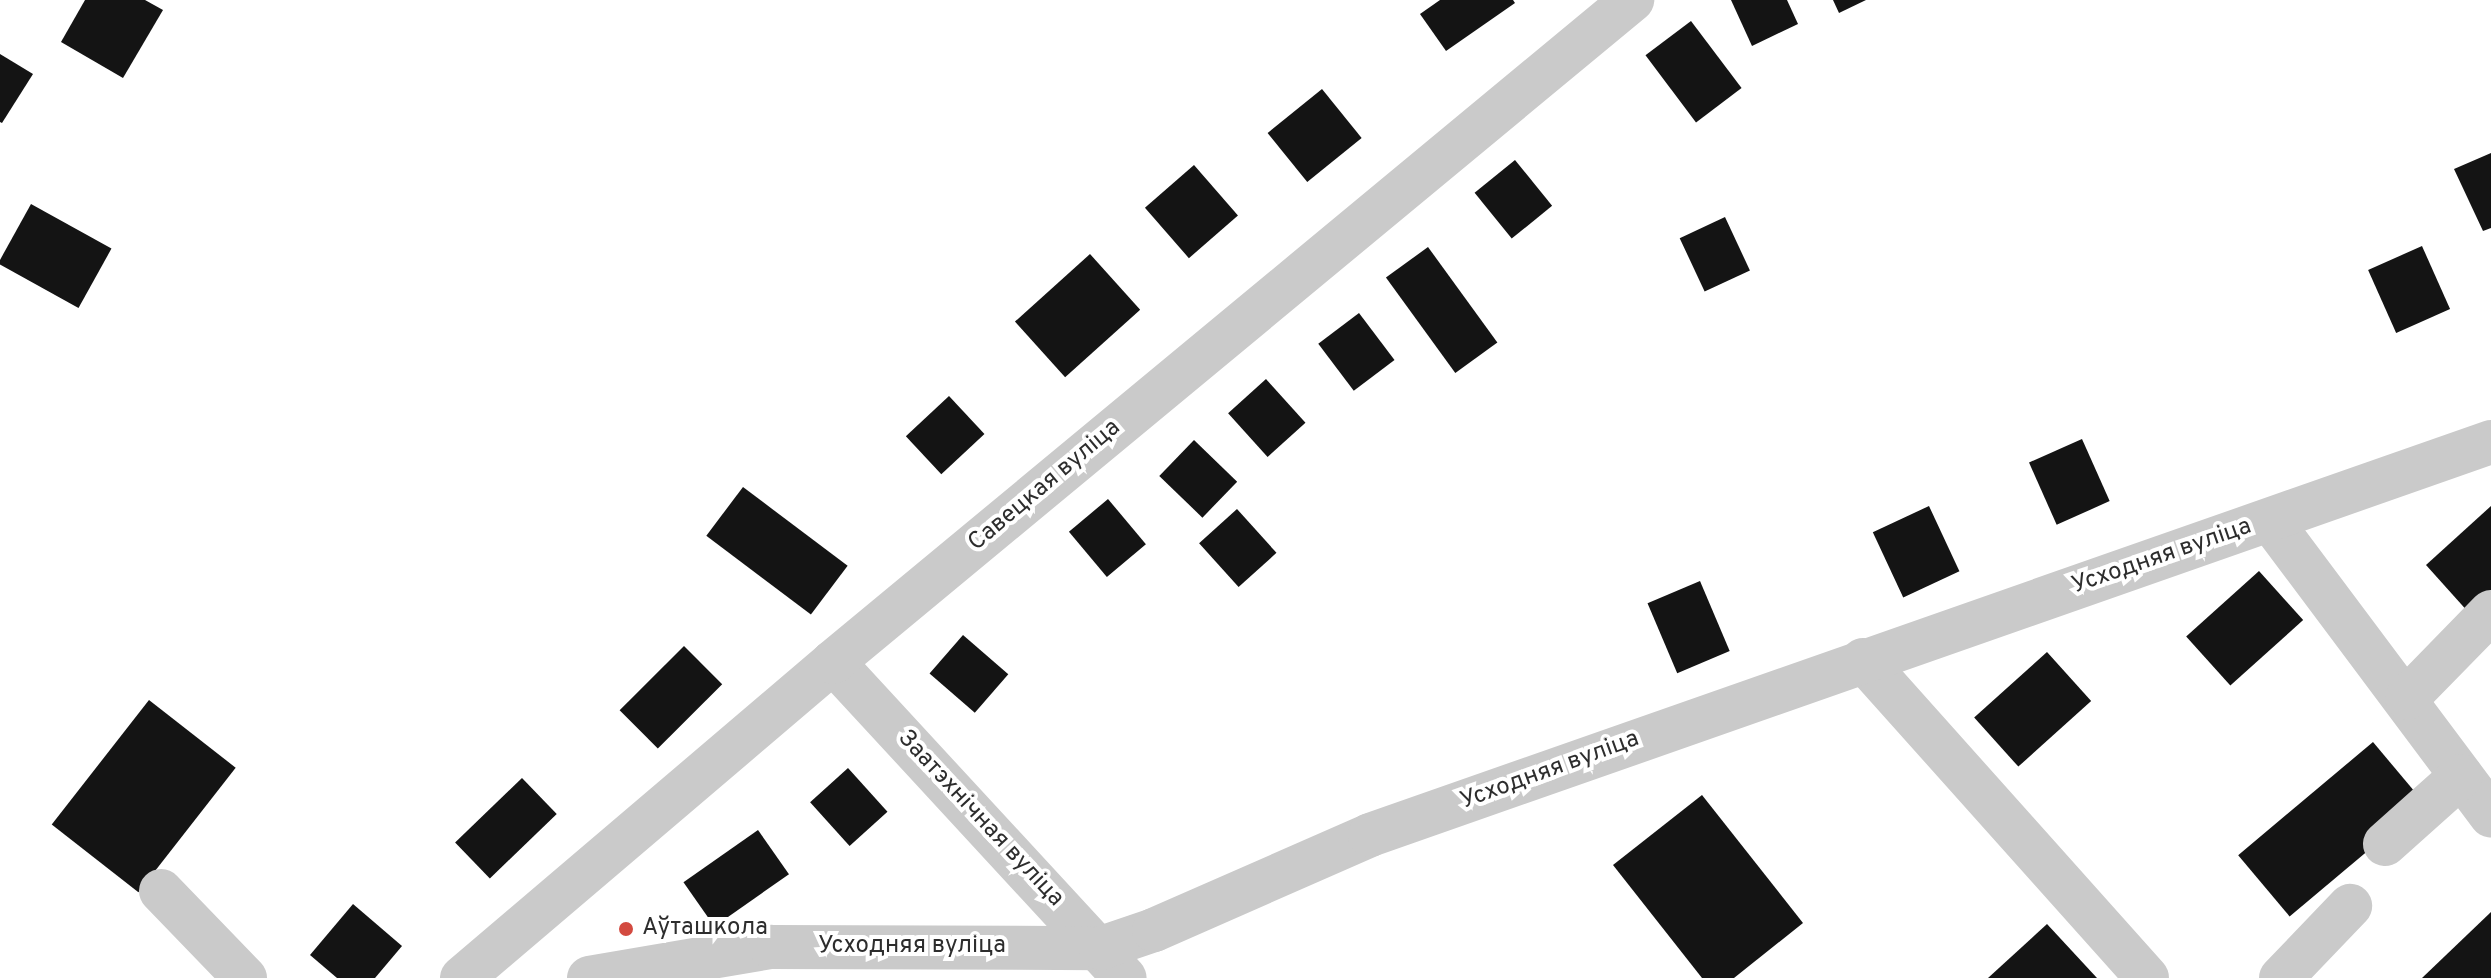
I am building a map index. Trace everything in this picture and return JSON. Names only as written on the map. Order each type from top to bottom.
[{"type":"street","name":"Савецкая вуліца","points":[[462,978],[833,662],[1632,0]]},
{"type":"street","name":"Усходняя вуліца","points":[[589,978],[771,947],[1113,963],[1154,930],[1370,835],[2491,442]]},
{"type":"street","points":[[2270,520],[2407,698],[2491,815]]},
{"type":"street","points":[[2407,698],[2491,612]]},
{"type":"street","points":[[1863,660],[2147,978]]},
{"type":"street","name":"Заатэхнічная вуліца","points":[[833,662],[1113,963]]},
{"type":"street","points":[[2385,844],[2461,776]]},
{"type":"street","points":[[161,891],[245,978]]},
{"type":"street","points":[[2281,978],[2350,906]]},
{"type":"building","points":[[85,0],[145,0],[163,10],[123,78],[61,42]]},
{"type":"building","points":[[1440,0],[1513,0],[1515,3],[1446,51],[1420,14]]},
{"type":"building","points":[[1731,0],[1787,0],[1798,24],[1752,46]]},
{"type":"building","points":[[1833,0],[1866,0],[1839,13]]},
{"type":"building","points":[[1691,21],[1742,88],[1696,122],[1645,55]]},
{"type":"building","points":[[0,54],[33,74],[2,123],[0,122]]},
{"type":"building","points":[[1322,89],[1362,138],[1307,182],[1268,133]]},
{"type":"building","points":[[2491,153],[2491,228],[2483,231],[2454,169]]},
{"type":"building","points":[[1515,160],[1552,206],[1512,239],[1475,193]]},
{"type":"building","points":[[1194,165],[1238,216],[1189,258],[1145,208]]},
{"type":"building","points":[[31,204],[111,249],[78,308],[0,265]]},
{"type":"building","points":[[1725,217],[1750,270],[1705,292],[1680,238]]},
{"type":"building","points":[[2422,246],[2450,309],[2396,333],[2368,270]]},
{"type":"building","points":[[1428,247],[1497,342],[1455,373],[1386,278]]},
{"type":"building","points":[[1090,254],[1140,310],[1065,377],[1015,322]]},
{"type":"building","points":[[1359,313],[1395,360],[1354,391],[1318,344]]},
{"type":"building","points":[[1266,379],[1305,423],[1268,457],[1228,413]]},
{"type":"building","points":[[949,396],[984,434],[941,474],[906,436]]},
{"type":"building","points":[[2082,439],[2110,501],[2057,525],[2029,463]]},
{"type":"building","points":[[1194,440],[1237,482],[1202,518],[1159,476]]},
{"type":"building","points":[[743,487],[848,566],[811,615],[706,536]]},
{"type":"building","points":[[1108,499],[1146,544],[1107,577],[1069,532]]},
{"type":"building","points":[[1929,506],[1959,571],[1903,597],[1873,532]]},
{"type":"building","points":[[2491,506],[2491,595],[2470,614],[2426,565]]},
{"type":"building","points":[[1237,509],[1276,553],[1239,587],[1199,543]]},
{"type":"building","points":[[2259,571],[2303,620],[2230,686],[2186,637]]},
{"type":"building","points":[[1700,581],[1730,651],[1677,673],[1648,603]]},
{"type":"building","points":[[963,635],[1008,674],[975,713],[930,673]]},
{"type":"building","points":[[684,646],[722,684],[658,749],[620,710]]},
{"type":"building","points":[[2047,652],[2091,701],[2018,767],[1974,718]]},
{"type":"building","points":[[149,700],[236,768],[138,892],[52,825]]},
{"type":"building","points":[[2373,742],[2424,803],[2290,916],[2238,855]]},
{"type":"building","points":[[848,768],[887,812],[850,846],[810,802]]},
{"type":"building","points":[[522,778],[557,814],[490,879],[455,843]]},
{"type":"building","points":[[1702,795],[1803,923],[1734,978],[1702,978],[1613,865]]},
{"type":"building","points":[[758,830],[789,874],[714,926],[683,882]]},
{"type":"building","points":[[353,904],[402,946],[375,978],[337,978],[310,955]]},
{"type":"building","points":[[2491,912],[2491,978],[2422,978]]},
{"type":"building","points":[[2047,924],[2097,978],[1988,978]]},
{"type":"place","name":"Аўташкола","points":[[626,929]]}]
